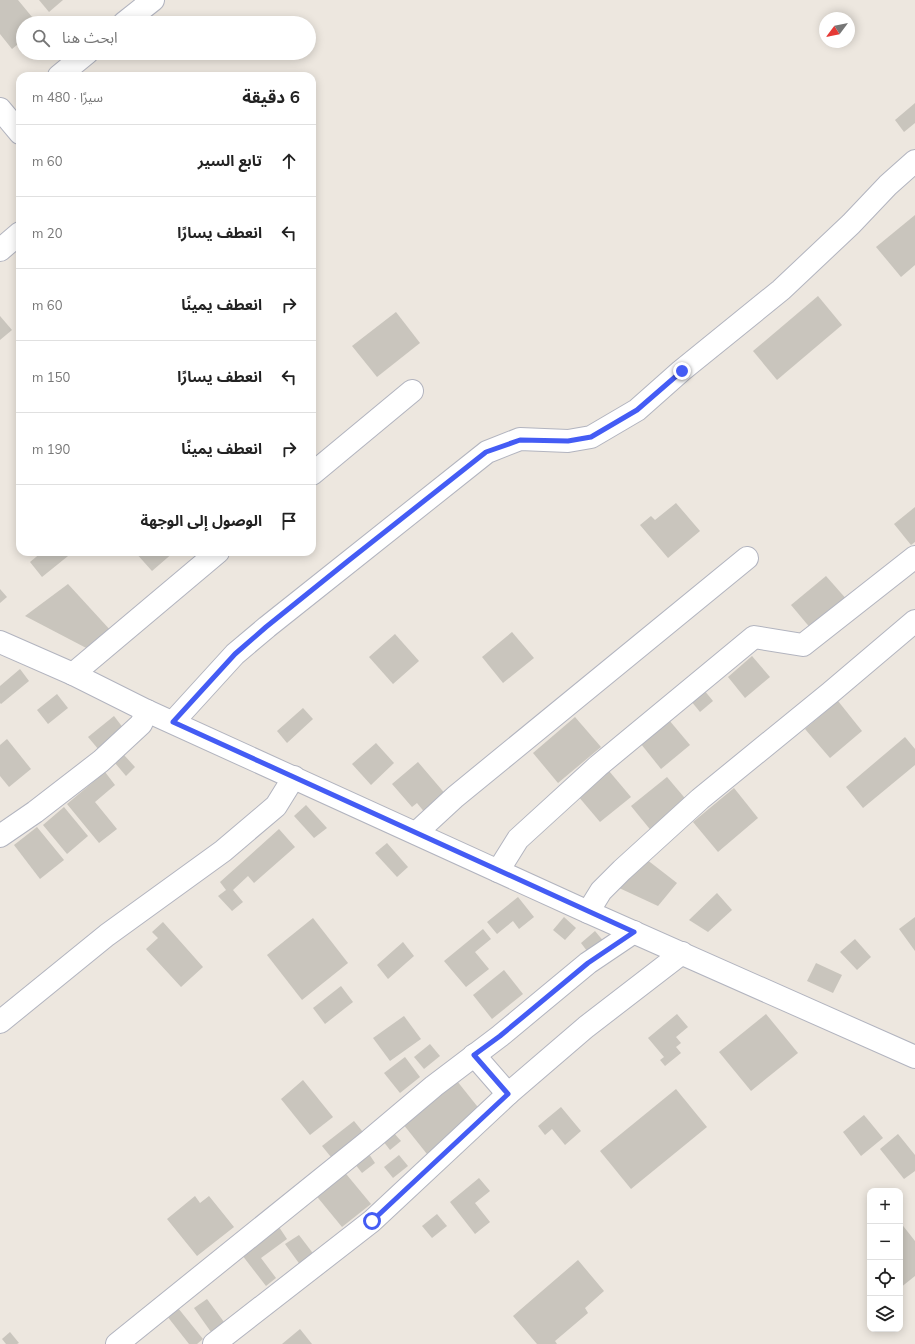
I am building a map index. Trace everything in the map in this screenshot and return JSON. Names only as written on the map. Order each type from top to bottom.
[{"type":"street","points":[[133,16],[152,0]]},
{"type":"street","points":[[64,72],[78,60]]},
{"type":"street","points":[[173,722],[235,654],[486,452],[520,440],[568,441],[591,437],[637,410],[781,290],[851,224],[888,185],[915,161]]},
{"type":"street","points":[[0,250],[16,236]]},
{"type":"street","points":[[316,471],[412,390]]},
{"type":"street","points":[[73,674],[213,556]]},
{"type":"street","points":[[416,833],[455,797],[747,558]]},
{"type":"street","points":[[498,871],[518,839],[598,766],[754,637],[803,645],[915,558]]},
{"type":"street","points":[[588,912],[601,891],[622,870],[700,800],[915,621]]},
{"type":"street","points":[[0,642],[73,674],[147,711],[588,912],[915,1057]]},
{"type":"street","points":[[0,836],[35,812],[101,761],[141,724],[147,711]]},
{"type":"street","points":[[0,1022],[107,935],[217,855],[276,806],[294,777]]},
{"type":"street","points":[[117,1344],[375,1136],[434,1086],[500,1036],[588,963],[634,932]]},
{"type":"street","points":[[214,1344],[372,1221],[508,1094],[586,1026],[682,953]]},
{"type":"street","points":[[474,1055],[508,1094]]},
{"type":"building","points":[[0,0],[18,0],[31,16],[16,16],[16,46],[12,49],[0,34]]},
{"type":"building","points":[[39,0],[63,0],[49,12]]},
{"type":"building","points":[[915,103],[915,123],[904,132],[895,120]]},
{"type":"building","points":[[915,215],[915,265],[901,277],[876,247]]},
{"type":"building","points":[[818,296],[842,325],[777,380],[753,351]]},
{"type":"building","points":[[396,312],[420,343],[377,377],[352,346]]},
{"type":"building","points":[[0,316],[12,330],[0,340]]},
{"type":"building","points":[[676,503],[700,531],[668,558],[640,525],[651,516],[655,520]]},
{"type":"building","points":[[915,507],[915,542],[911,545],[894,524]]},
{"type":"building","points":[[37,556],[68,556],[42,577],[30,562]]},
{"type":"building","points":[[139,556],[169,556],[152,571]]},
{"type":"building","points":[[826,576],[848,601],[812,630],[791,605]]},
{"type":"building","points":[[68,584],[112,632],[92,651],[25,616]]},
{"type":"building","points":[[0,589],[7,597],[0,603]]},
{"type":"building","points":[[512,632],[534,658],[503,683],[482,657]]},
{"type":"building","points":[[395,634],[419,661],[393,684],[369,657]]},
{"type":"building","points":[[752,656],[770,677],[745,698],[728,677]]},
{"type":"building","points":[[20,669],[29,681],[1,704],[0,686]]},
{"type":"building","points":[[704,690],[713,701],[700,712],[691,701]]},
{"type":"building","points":[[57,694],[68,708],[48,724],[37,710]]},
{"type":"building","points":[[838,701],[862,731],[830,758],[805,729]]},
{"type":"building","points":[[303,708],[313,719],[287,743],[277,731]]},
{"type":"building","points":[[114,716],[124,729],[99,750],[88,737]]},
{"type":"building","points":[[575,717],[601,747],[558,783],[533,753]]},
{"type":"building","points":[[669,720],[690,745],[661,769],[641,744]]},
{"type":"building","points":[[905,737],[915,749],[915,765],[863,808],[846,787]]},
{"type":"building","points":[[7,739],[31,769],[9,787],[0,776],[0,745]]},
{"type":"building","points":[[376,743],[394,763],[371,785],[352,764]]},
{"type":"building","points":[[124,755],[135,767],[126,776],[115,763]]},
{"type":"building","points":[[418,762],[447,796],[426,814],[417,803],[412,807],[392,784]]},
{"type":"building","points":[[609,771],[631,797],[600,822],[578,796]]},
{"type":"building","points":[[105,772],[115,785],[95,802],[117,829],[99,843],[67,804]]},
{"type":"building","points":[[667,777],[689,803],[653,833],[631,806]]},
{"type":"building","points":[[734,788],[758,818],[718,852],[693,822]]},
{"type":"building","points":[[306,805],[327,828],[314,838],[294,816]]},
{"type":"building","points":[[64,807],[88,836],[67,854],[43,825]]},
{"type":"building","points":[[37,827],[64,860],[40,879],[14,845]]},
{"type":"building","points":[[279,829],[295,847],[254,883],[248,876],[233,890],[243,902],[232,911],[218,896],[226,890],[220,882]]},
{"type":"building","points":[[387,843],[408,867],[397,877],[375,853]]},
{"type":"building","points":[[646,859],[677,883],[658,906],[617,887]]},
{"type":"building","points":[[717,893],[732,910],[708,932],[689,920]]},
{"type":"building","points":[[518,897],[534,917],[519,929],[513,921],[497,934],[487,922]]},
{"type":"building","points":[[564,917],[576,928],[565,940],[553,930]]},
{"type":"building","points":[[915,917],[915,951],[899,929]]},
{"type":"building","points":[[313,918],[348,963],[302,1000],[267,955]]},
{"type":"building","points":[[163,922],[203,967],[181,987],[146,949],[158,938],[152,932]]},
{"type":"building","points":[[483,929],[491,939],[475,952],[489,969],[466,987],[444,961]]},
{"type":"building","points":[[595,931],[605,943],[590,955],[581,943]]},
{"type":"building","points":[[855,939],[871,957],[857,970],[840,952]]},
{"type":"building","points":[[403,942],[414,956],[388,979],[377,965]]},
{"type":"building","points":[[816,963],[842,975],[833,993],[807,981]]},
{"type":"building","points":[[504,970],[523,994],[492,1019],[473,995]]},
{"type":"building","points":[[341,986],[353,1002],[325,1024],[313,1008]]},
{"type":"building","points":[[677,1014],[688,1027],[676,1037],[681,1043],[676,1047],[681,1053],[665,1066],[660,1060],[664,1057],[648,1038]]},
{"type":"building","points":[[766,1014],[798,1053],[751,1091],[719,1052]]},
{"type":"building","points":[[404,1016],[421,1039],[390,1061],[373,1038]]},
{"type":"building","points":[[430,1044],[440,1056],[424,1069],[414,1057]]},
{"type":"building","points":[[405,1057],[420,1077],[400,1093],[384,1073]]},
{"type":"building","points":[[303,1080],[333,1117],[310,1135],[281,1099]]},
{"type":"building","points":[[457,1081],[481,1111],[427,1154],[403,1124]]},
{"type":"building","points":[[676,1089],[707,1127],[631,1189],[600,1151]]},
{"type":"building","points":[[561,1107],[581,1131],[565,1145],[552,1129],[545,1135],[538,1126]]},
{"type":"building","points":[[864,1115],[883,1138],[861,1156],[843,1132]]},
{"type":"building","points":[[354,1121],[367,1137],[335,1162],[322,1146]]},
{"type":"building","points":[[393,1132],[401,1141],[390,1150],[383,1141]]},
{"type":"building","points":[[898,1134],[915,1155],[915,1171],[904,1179],[880,1149]]},
{"type":"building","points":[[369,1154],[375,1163],[362,1173],[355,1164]]},
{"type":"building","points":[[399,1155],[408,1166],[393,1178],[384,1167]]},
{"type":"building","points":[[342,1169],[371,1204],[342,1227],[314,1193]]},
{"type":"building","points":[[479,1178],[490,1191],[475,1203],[490,1222],[475,1234],[450,1202]]},
{"type":"building","points":[[195,1196],[200,1203],[209,1196],[234,1227],[197,1256],[167,1219]]},
{"type":"building","points":[[437,1214],[447,1226],[432,1238],[422,1226]]},
{"type":"building","points":[[903,1226],[915,1241],[915,1276],[903,1286]]},
{"type":"building","points":[[279,1227],[287,1239],[261,1258],[276,1278],[266,1286],[242,1255]]},
{"type":"building","points":[[299,1235],[315,1256],[301,1266],[285,1244]]},
{"type":"building","points":[[578,1260],[604,1291],[585,1308],[588,1313],[555,1341],[557,1344],[537,1344],[513,1316]]},
{"type":"building","points":[[207,1299],[224,1322],[211,1332],[194,1308]]},
{"type":"building","points":[[178,1308],[203,1339],[197,1344],[189,1344],[167,1316]]},
{"type":"building","points":[[300,1329],[312,1344],[282,1344]]},
{"type":"building","points":[[10,1332],[19,1343],[6,1344],[2,1339]]},
{"type":"route","points":[[372,1221],[508,1094],[474,1055],[500,1036],[588,963],[634,932],[173,722],[235,654],[266,627],[486,452],[520,440],[568,441],[591,437],[637,410],[682,371]]}]
